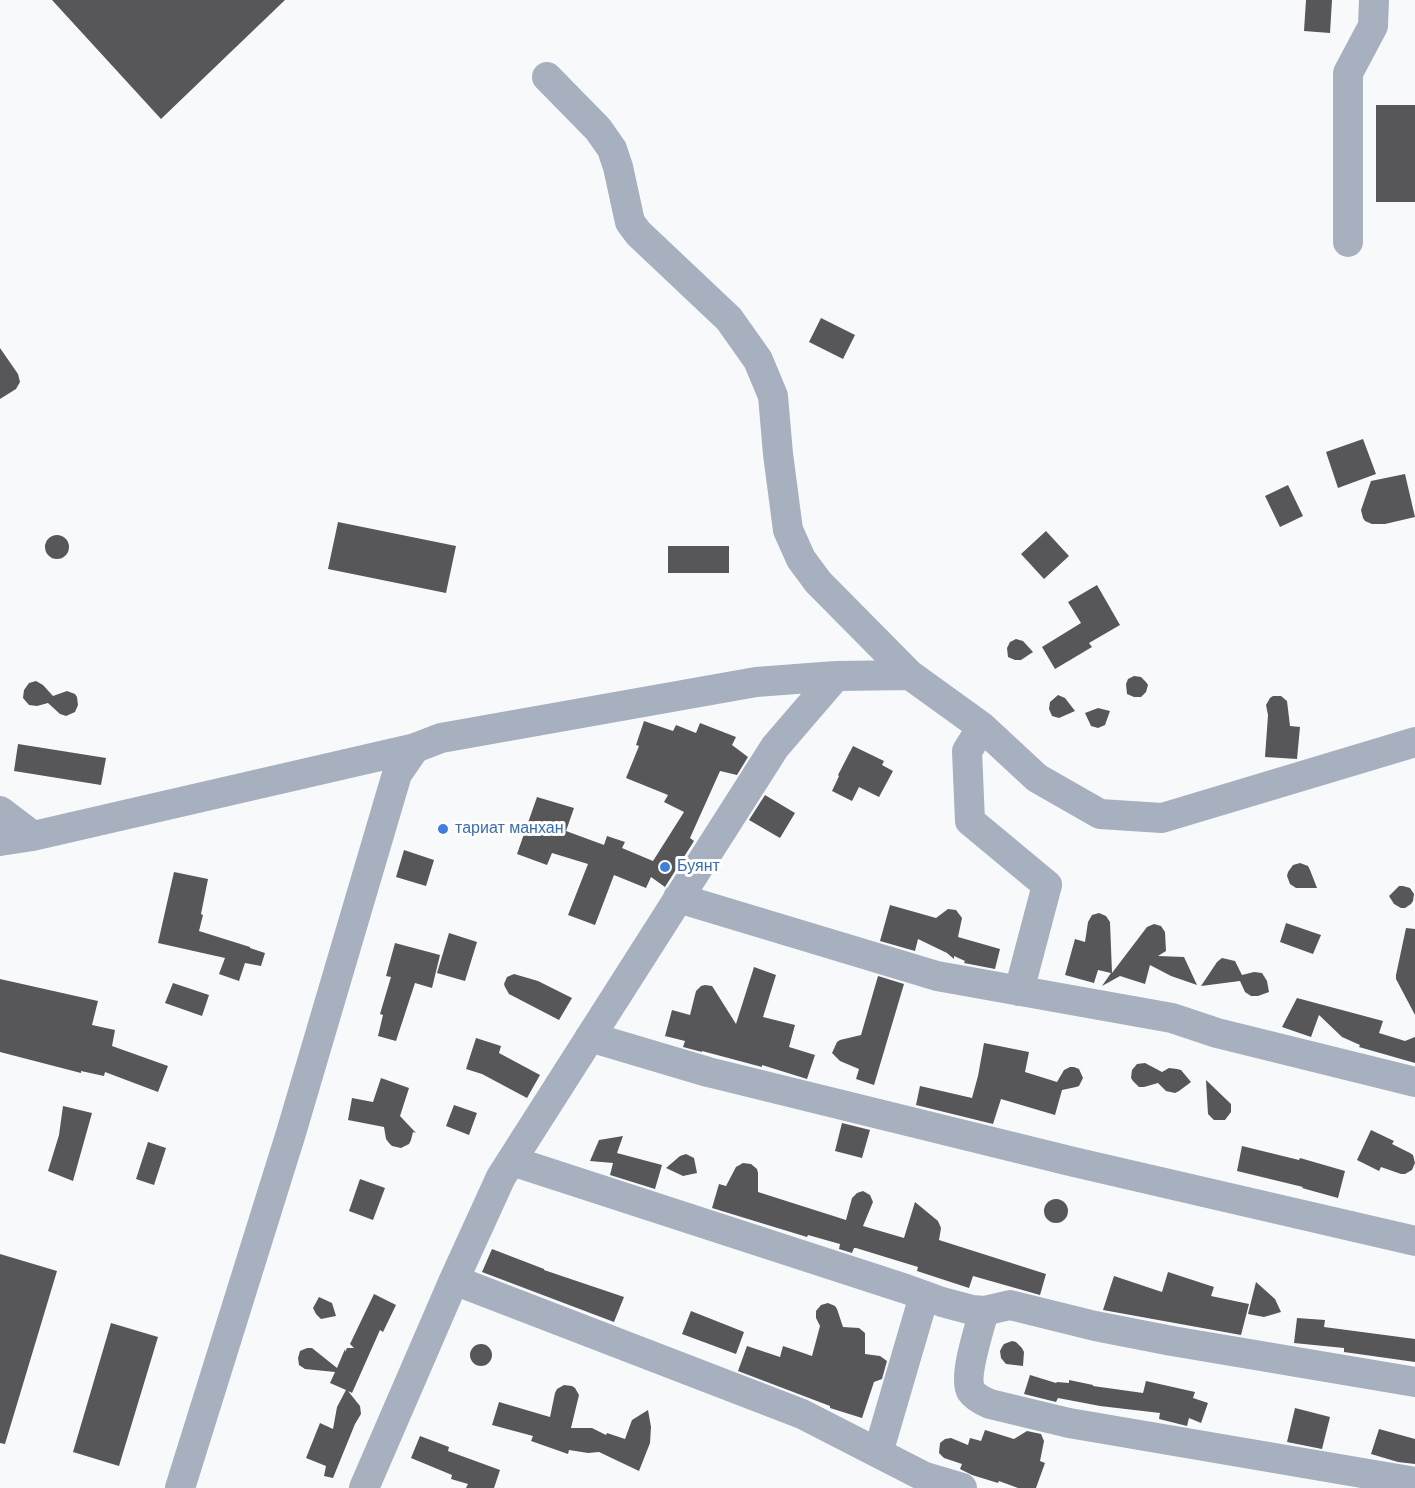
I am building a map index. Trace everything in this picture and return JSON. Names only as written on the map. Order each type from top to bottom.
[{"type":"street","points":[[1348,242],[1348,73],[1373,26],[1374,0]]},
{"type":"street","points":[[547,77],[598,129],[612,149],[630,222],[729,319],[758,360],[772,396],[788,530],[801,559],[818,582],[910,675],[982,727],[1037,778],[1100,814],[1162,818],[1415,742]]},
{"type":"street","points":[[0,841],[33,836],[415,747],[441,738],[745,684],[836,676],[910,675]]},
{"type":"street","points":[[364,1488],[501,1177],[775,747],[836,676]]},
{"type":"street","points":[[982,727],[967,751],[970,820],[1047,885],[1019,991]]},
{"type":"street","points":[[180,1488],[291,1133],[397,774],[415,747]]},
{"type":"street","points":[[0,811],[33,836]]},
{"type":"street","points":[[678,898],[937,976],[1172,1018],[1217,1033],[1415,1082]]},
{"type":"street","points":[[590,1036],[720,1075],[1062,1159],[1415,1241]]},
{"type":"street","points":[[512,1161],[972,1310],[984,1311],[1010,1305],[1095,1326],[1172,1341],[1415,1382]]},
{"type":"street","points":[[454,1280],[802,1414],[925,1477],[963,1488]]},
{"type":"street","points":[[878,1453],[924,1296]]},
{"type":"street","points":[[984,1311],[968,1378],[971,1390],[980,1400],[990,1404],[1069,1423],[1415,1482]]},
{"type":"building","points":[[52,0],[285,0],[161,119]]},
{"type":"building","points":[[1306,0],[1332,0],[1330,33],[1304,31]]},
{"type":"building","points":[[1376,105],[1415,105],[1415,202],[1376,202]]},
{"type":"building","points":[[821,318],[855,335],[843,359],[809,342]]},
{"type":"building","points":[[0,348],[18,374],[20,382],[16,389],[0,399]]},
{"type":"building","points":[[1363,439],[1376,474],[1338,488],[1326,452]]},
{"type":"building","points":[[1405,474],[1415,517],[1385,524],[1372,524],[1365,521],[1361,510],[1371,481]]},
{"type":"building","points":[[1288,485],[1303,516],[1280,527],[1265,496]]},
{"type":"building","points":[[338,522],[456,546],[446,593],[328,569]]},
{"type":"building","points":[[1046,531],[1069,556],[1044,579],[1021,554]]},
{"type":"building","points":[[57,535],[66,538],[69,547],[66,556],[57,559],[48,556],[45,547],[48,538]]},
{"type":"building","points":[[668,546],[729,546],[729,573],[668,573]]},
{"type":"building","points":[[1097,585],[1120,625],[1089,643],[1092,647],[1055,669],[1042,647],[1081,623],[1068,602]]},
{"type":"building","points":[[1016,639],[1023,641],[1033,652],[1021,660],[1008,657],[1007,648],[1010,642]]},
{"type":"building","points":[[1134,676],[1141,677],[1148,685],[1141,697],[1127,694],[1126,684],[1128,679]]},
{"type":"building","points":[[36,681],[53,696],[67,691],[75,694],[78,705],[75,712],[66,716],[60,714],[48,703],[37,706],[29,705],[23,698],[24,690],[29,683]]},
{"type":"building","points":[[1058,695],[1065,698],[1075,711],[1059,718],[1052,716],[1049,709],[1050,702]]},
{"type":"building","points":[[1273,696],[1281,696],[1287,701],[1290,726],[1300,727],[1297,759],[1265,757],[1268,715],[1266,705]]},
{"type":"building","points":[[1098,708],[1110,711],[1105,725],[1098,728],[1091,726],[1085,713]]},
{"type":"building","points":[[644,721],[673,731],[676,725],[696,733],[700,723],[736,737],[732,745],[748,757],[737,775],[720,771],[690,838],[694,841],[665,887],[651,877],[646,888],[614,875],[595,925],[568,915],[588,864],[552,853],[547,865],[517,854],[537,797],[574,808],[566,831],[604,845],[607,836],[625,842],[622,848],[653,861],[684,812],[664,802],[668,795],[626,778],[639,746],[636,745]]},
{"type":"building","points":[[18,744],[106,758],[101,785],[14,771]]},
{"type":"building","points":[[853,746],[884,761],[882,765],[893,771],[879,797],[859,787],[852,801],[832,791]]},
{"type":"building","points":[[765,795],[795,813],[780,838],[749,820]]},
{"type":"building","points":[[404,850],[434,860],[426,886],[396,877]]},
{"type":"building","points":[[1300,863],[1308,866],[1317,888],[1296,888],[1290,884],[1288,872],[1293,865]]},
{"type":"building","points":[[174,872],[208,879],[199,931],[265,953],[261,966],[245,963],[239,981],[219,974],[225,958],[158,943]]},
{"type":"building","points":[[1399,886],[1410,888],[1414,894],[1413,901],[1405,908],[1394,904],[1389,896]]},
{"type":"building","points":[[890,905],[936,918],[948,909],[956,910],[962,918],[958,937],[1000,949],[995,969],[964,963],[965,961],[954,956],[954,959],[947,953],[918,939],[915,951],[880,941]]},
{"type":"building","points":[[1099,913],[1106,916],[1110,922],[1112,973],[1147,927],[1154,924],[1161,926],[1165,932],[1166,951],[1158,956],[1184,957],[1197,985],[1171,976],[1150,965],[1145,984],[1120,976],[1102,986],[1111,973],[1098,970],[1094,983],[1065,975],[1075,939],[1085,942],[1088,922],[1092,915]]},
{"type":"building","points":[[1286,923],[1321,935],[1313,954],[1280,942]]},
{"type":"building","points":[[1406,928],[1415,929],[1415,1015],[1396,979]]},
{"type":"building","points":[[449,933],[477,942],[465,981],[437,973]]},
{"type":"building","points":[[395,943],[440,955],[432,988],[415,983],[396,1041],[378,1036],[383,1015],[380,1014],[391,977],[386,976]]},
{"type":"building","points":[[1222,958],[1235,961],[1242,975],[1262,973],[1267,981],[1269,992],[1251,996],[1245,992],[1240,981],[1201,986]]},
{"type":"building","points":[[754,967],[776,975],[763,1017],[795,1025],[789,1047],[815,1055],[807,1079],[762,1065],[762,1067],[683,1047],[685,1041],[665,1036],[672,1010],[690,1015],[696,991],[705,985],[712,986],[736,1024]]},
{"type":"building","points":[[514,974],[538,981],[572,998],[559,1020],[509,994],[504,984],[507,977]]},
{"type":"building","points":[[878,976],[904,984],[874,1085],[856,1079],[859,1069],[840,1061],[832,1053],[840,1040],[861,1035]]},
{"type":"building","points":[[0,979],[98,1001],[92,1025],[115,1030],[112,1046],[168,1066],[158,1092],[105,1072],[104,1076],[81,1071],[81,1073],[0,1052]]},
{"type":"building","points":[[173,983],[209,995],[202,1016],[165,1003]]},
{"type":"building","points":[[1297,998],[1383,1021],[1379,1033],[1405,1041],[1415,1037],[1415,1063],[1359,1047],[1360,1045],[1342,1037],[1319,1015],[1311,1037],[1282,1027]]},
{"type":"building","points":[[476,1038],[501,1046],[499,1053],[540,1075],[527,1098],[482,1074],[466,1069]]},
{"type":"building","points":[[984,1043],[1029,1052],[1025,1072],[1057,1082],[1064,1070],[1074,1067],[1079,1069],[1083,1078],[1079,1086],[1062,1090],[1055,1115],[1001,1099],[993,1124],[916,1105],[920,1086],[972,1098]]},
{"type":"building","points":[[1145,1063],[1162,1072],[1169,1068],[1181,1070],[1191,1082],[1175,1093],[1166,1091],[1158,1083],[1139,1087],[1131,1078],[1132,1070],[1137,1064]]},
{"type":"building","points":[[381,1078],[409,1088],[400,1116],[416,1133],[413,1132],[409,1144],[401,1148],[389,1143],[384,1127],[348,1120],[352,1098],[373,1102]]},
{"type":"building","points":[[1206,1080],[1231,1104],[1231,1112],[1225,1120],[1214,1120],[1208,1114]]},
{"type":"building","points":[[454,1105],[477,1113],[469,1135],[446,1126]]},
{"type":"building","points":[[63,1106],[92,1113],[73,1181],[48,1171],[59,1135]]},
{"type":"building","points":[[842,1123],[870,1130],[862,1158],[835,1151]]},
{"type":"building","points":[[1371,1130],[1394,1141],[1392,1144],[1413,1155],[1415,1163],[1412,1170],[1401,1174],[1381,1167],[1379,1171],[1357,1160]]},
{"type":"building","points":[[623,1136],[617,1153],[662,1165],[655,1189],[610,1175],[613,1163],[590,1161],[599,1140]]},
{"type":"building","points":[[148,1142],[166,1148],[154,1185],[136,1179]]},
{"type":"building","points":[[1242,1146],[1299,1160],[1300,1158],[1345,1171],[1338,1198],[1237,1171]]},
{"type":"building","points":[[686,1154],[694,1158],[697,1173],[683,1176],[666,1168],[680,1156]]},
{"type":"building","points":[[743,1163],[751,1164],[757,1169],[758,1192],[846,1220],[852,1198],[863,1191],[870,1195],[873,1202],[863,1226],[904,1238],[915,1202],[938,1221],[941,1228],[939,1240],[1046,1274],[1040,1295],[973,1276],[969,1288],[917,1271],[918,1267],[856,1248],[852,1253],[839,1249],[840,1244],[808,1235],[807,1237],[712,1208],[719,1184],[726,1186],[736,1167]]},
{"type":"building","points":[[360,1179],[385,1188],[373,1220],[349,1211]]},
{"type":"building","points":[[1056,1199],[1065,1202],[1068,1211],[1065,1220],[1056,1223],[1047,1220],[1044,1211],[1047,1202]]},
{"type":"building","points":[[492,1249],[544,1270],[624,1297],[614,1322],[482,1272]]},
{"type":"building","points":[[0,1254],[57,1271],[5,1444],[0,1443]]},
{"type":"building","points":[[1168,1272],[1214,1287],[1211,1296],[1249,1304],[1241,1335],[1103,1310],[1114,1276],[1162,1292]]},
{"type":"building","points":[[1256,1282],[1275,1299],[1281,1312],[1264,1317],[1248,1314]]},
{"type":"building","points":[[374,1294],[396,1305],[383,1332],[380,1330],[352,1393],[348,1391],[360,1406],[361,1414],[333,1478],[324,1476],[326,1466],[306,1458],[320,1423],[333,1429],[337,1407],[346,1390],[330,1383],[335,1372],[305,1369],[299,1365],[298,1358],[300,1351],[312,1348],[337,1368],[345,1349],[345,1352],[347,1348],[354,1348],[350,1344]]},
{"type":"building","points":[[319,1297],[332,1303],[336,1316],[321,1319],[316,1314],[313,1308]]},
{"type":"building","points":[[828,1303],[837,1309],[843,1327],[859,1328],[865,1333],[865,1354],[880,1356],[887,1361],[882,1379],[874,1382],[862,1418],[830,1408],[830,1406],[738,1371],[747,1346],[780,1357],[783,1346],[812,1356],[820,1326],[816,1318],[816,1311],[821,1305]]},
{"type":"building","points":[[691,1311],[744,1332],[736,1354],[682,1334]]},
{"type":"building","points":[[1297,1318],[1325,1320],[1324,1327],[1415,1339],[1415,1362],[1344,1352],[1344,1348],[1294,1343]]},
{"type":"building","points":[[111,1323],[158,1337],[119,1466],[73,1452]]},
{"type":"building","points":[[1012,1341],[1016,1342],[1024,1352],[1023,1366],[1006,1364],[1001,1358],[1002,1347]]},
{"type":"building","points":[[481,1344],[489,1347],[492,1355],[489,1363],[481,1366],[473,1363],[470,1355],[473,1347]]},
{"type":"building","points":[[1030,1375],[1056,1383],[1069,1383],[1069,1380],[1143,1393],[1146,1381],[1195,1392],[1193,1398],[1208,1403],[1201,1423],[1189,1418],[1187,1426],[1159,1419],[1160,1413],[1100,1406],[1058,1398],[1056,1402],[1024,1394]]},
{"type":"building","points":[[564,1385],[575,1388],[579,1395],[571,1428],[592,1428],[606,1435],[607,1433],[625,1439],[632,1420],[648,1410],[651,1427],[650,1443],[639,1471],[599,1452],[569,1450],[568,1454],[531,1441],[533,1436],[492,1425],[499,1402],[550,1417],[555,1393]]},
{"type":"building","points":[[1295,1408],[1330,1417],[1322,1449],[1287,1442]]},
{"type":"building","points":[[1379,1429],[1415,1439],[1415,1464],[1398,1462],[1371,1454]]},
{"type":"building","points":[[985,1430],[1014,1439],[1027,1431],[1041,1434],[1044,1441],[1040,1461],[1045,1463],[1036,1488],[1018,1488],[972,1475],[960,1469],[962,1464],[944,1458],[939,1453],[940,1443],[945,1439],[951,1438],[968,1445],[970,1438],[981,1441]]},
{"type":"building","points":[[420,1436],[449,1447],[448,1451],[500,1470],[494,1488],[466,1488],[468,1484],[451,1479],[452,1475],[411,1458]]},
{"type":"place","name":"тариат манхан","points":[[443,829]]},
{"type":"place","name":"Буянт","points":[[665,867]]}]
